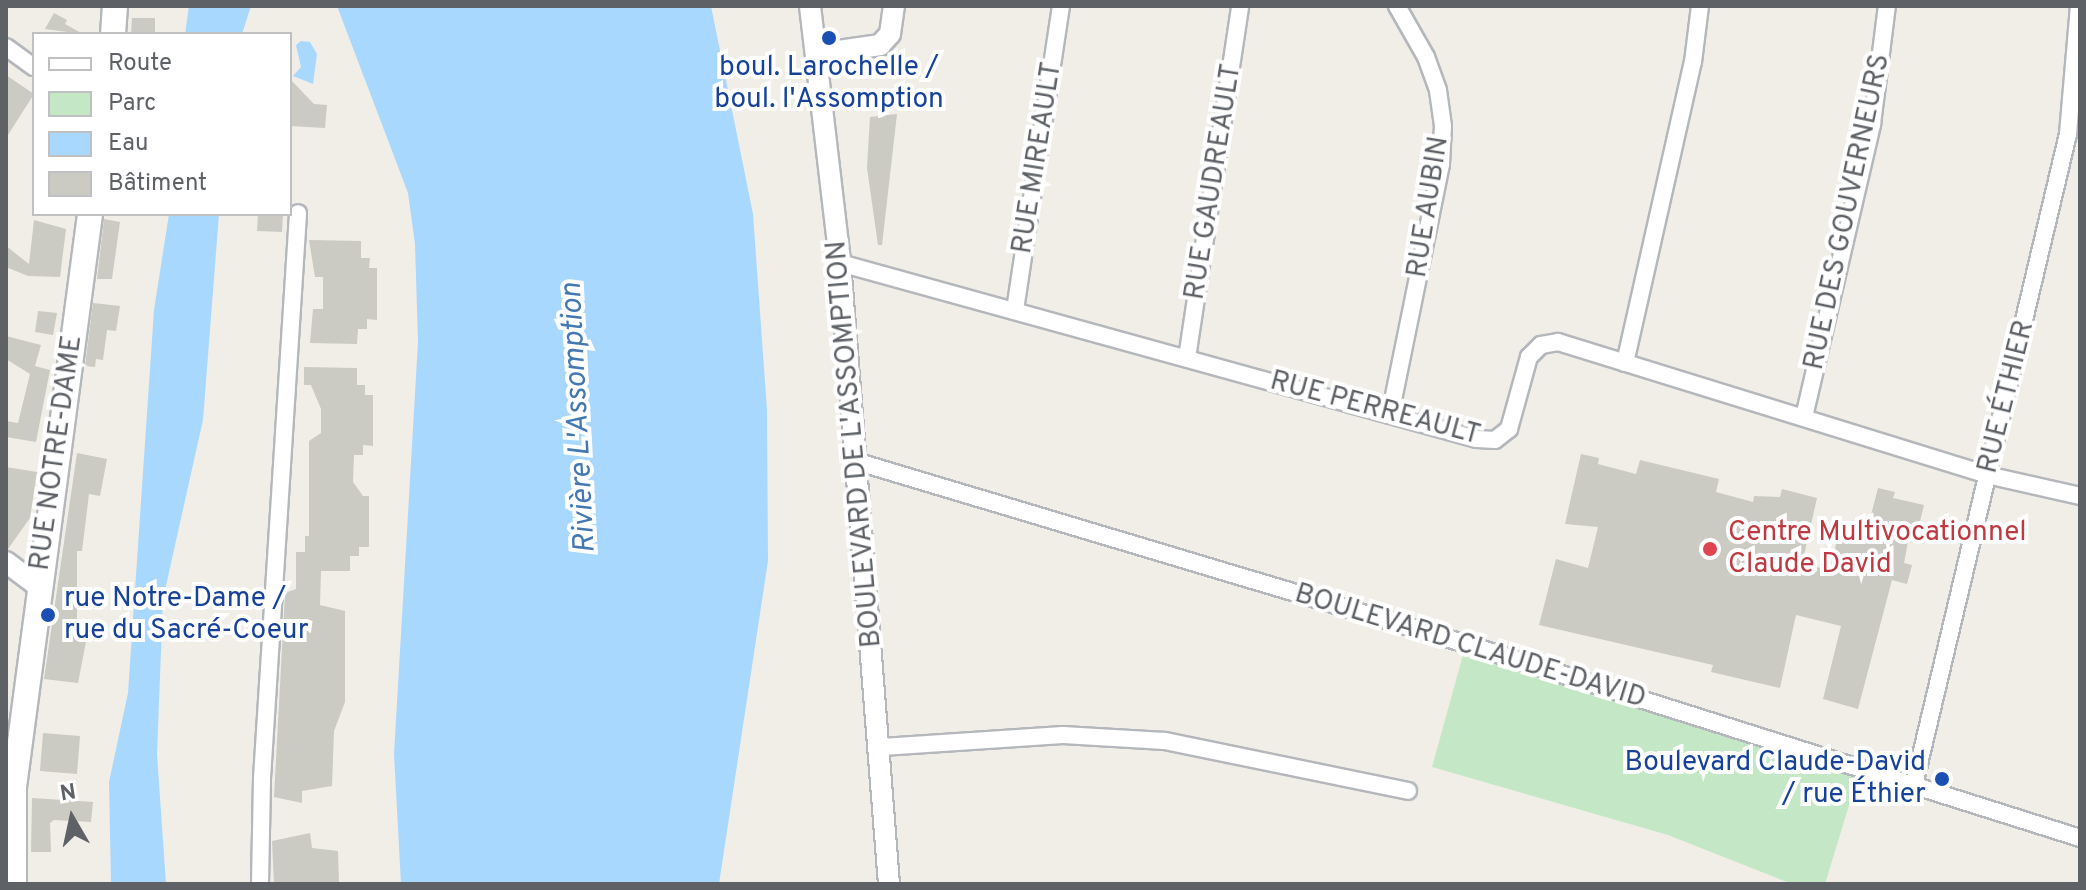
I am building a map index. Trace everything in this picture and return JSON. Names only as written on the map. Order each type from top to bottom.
[{"type":"main road","points":[[113,32],[115,6]]},
{"type":"main road","name":"RUE NOTRE-DAME","points":[[14,884],[10,832],[14,787],[90,216]]},
{"type":"street","name":"BOULEVARD DE L'ASSOMPTION","points":[[810,6],[840,263],[858,462],[882,747],[889,884]]},
{"type":"street","points":[[817,54],[880,45],[890,34],[894,6]]},
{"type":"street","name":"RUE MIREAULT","points":[[1015,310],[1061,6]]},
{"type":"street","name":"RUE GAUDREAULT","points":[[1187,358],[1240,6]]},
{"type":"street","name":"RUE AUBIN","points":[[1390,415],[1436,193],[1443,126],[1430,68],[1397,6]]},
{"type":"street","points":[[1625,363],[1693,62],[1700,6]]},
{"type":"street","name":"RUE DES GOUVERNEURS","points":[[1804,417],[1872,124],[1887,6]]},
{"type":"street","name":"RUE ÉTHIER","points":[[1914,785],[2068,134],[2079,6]]},
{"type":"street","points":[[6,47],[32,66]]},
{"type":"street","points":[[260,884],[262,778],[298,213]]},
{"type":"street","name":"RUE PERREAULT","points":[[840,263],[1390,415],[1495,440],[1509,429],[1529,357],[1541,345],[1558,342],[1987,475],[2080,496]]},
{"type":"street","name":"BOULEVARD CLAUDE-DAVID","points":[[858,462],[2080,838]]},
{"type":"street","points":[[6,562],[39,587]]},
{"type":"street","points":[[882,747],[1063,735],[1165,741],[1408,791]]},
{"type":"green space","points":[[1466,644],[1860,769],[1825,884],[1792,884],[1668,835],[1432,767]]},
{"type":"water","points":[[189,6],[251,6],[243,32],[185,32]]},
{"type":"water","name":"Rivière L'Assomption","points":[[337,6],[711,6],[753,214],[767,410],[768,561],[719,884],[401,884],[394,754],[418,342],[415,244],[408,193]]},
{"type":"water","points":[[301,41],[310,42],[317,54],[313,84],[293,76],[301,67],[296,45]]},
{"type":"water","points":[[169,216],[219,216],[203,420],[163,599],[157,754],[166,884],[111,884],[109,782],[128,693],[154,310]]},
{"type":"building","points":[[54,13],[79,32],[68,32],[45,29]]},
{"type":"building","points":[[132,18],[155,18],[155,32],[131,32]]},
{"type":"building","points":[[6,75],[32,93],[32,97],[6,138]]},
{"type":"building","points":[[292,81],[314,104],[327,105],[325,128],[292,126]]},
{"type":"building","points":[[897,114],[882,245],[878,245],[867,168],[870,117]]},
{"type":"building","points":[[258,216],[283,216],[282,232],[257,231]]},
{"type":"building","points":[[104,219],[120,222],[112,279],[97,279]]},
{"type":"building","points":[[34,220],[66,229],[60,277],[28,276],[6,267],[6,246],[29,264]]},
{"type":"building","points":[[309,240],[361,241],[361,258],[370,258],[369,268],[377,268],[377,320],[367,319],[367,329],[358,329],[357,344],[310,343],[313,309],[323,309],[323,277],[315,277]]},
{"type":"building","points":[[93,303],[120,306],[116,331],[107,330],[103,360],[96,359],[95,367],[85,366]]},
{"type":"building","points":[[38,311],[57,313],[53,335],[35,332]]},
{"type":"building","points":[[6,336],[41,345],[35,366],[50,370],[36,442],[6,437],[6,421],[18,423],[30,374],[6,359]]},
{"type":"building","points":[[304,367],[357,368],[357,385],[365,385],[365,395],[373,395],[373,446],[363,445],[363,455],[354,455],[353,482],[363,496],[369,496],[369,547],[359,547],[359,556],[350,556],[350,571],[321,571],[320,605],[345,611],[345,702],[334,731],[332,786],[302,791],[302,803],[274,797],[285,593],[296,589],[296,552],[305,552],[305,536],[309,536],[309,441],[321,433],[321,409],[311,385],[304,385]]},
{"type":"building","points":[[77,453],[107,459],[100,496],[89,494],[82,551],[77,551],[77,624],[89,626],[78,683],[44,679]]},
{"type":"building","points":[[1581,454],[1599,458],[1598,464],[1636,474],[1640,460],[1719,479],[1716,492],[1753,502],[1754,496],[1780,497],[1782,489],[1817,498],[1802,564],[1830,570],[1838,536],[1864,542],[1878,488],[1895,492],[1893,498],[1924,505],[1917,533],[1910,531],[1904,563],[1912,565],[1907,584],[1892,580],[1858,709],[1823,699],[1841,626],[1796,615],[1780,688],[1711,672],[1713,665],[1539,625],[1556,559],[1588,568],[1598,527],[1565,524]]},
{"type":"building","points":[[6,467],[37,472],[30,518],[8,549]]},
{"type":"building","points":[[43,733],[80,736],[77,774],[40,771]]},
{"type":"building","points":[[32,798],[93,802],[91,822],[54,820],[50,823],[51,852],[31,852]]},
{"type":"building","points":[[310,833],[312,848],[338,851],[339,884],[274,884],[272,841]]},
{"type":"place","name":"boul. Larochelle / boul. l'Assomption","points":[[829,38]]},
{"type":"place","name":"Centre Multivocationnel Claude David","points":[[1710,549]]},
{"type":"place","name":"rue Notre-Dame / rue du Sacré-Coeur","points":[[48,615]]},
{"type":"place","name":"Boulevard Claude-David / rue Éthier","points":[[1942,779]]}]
